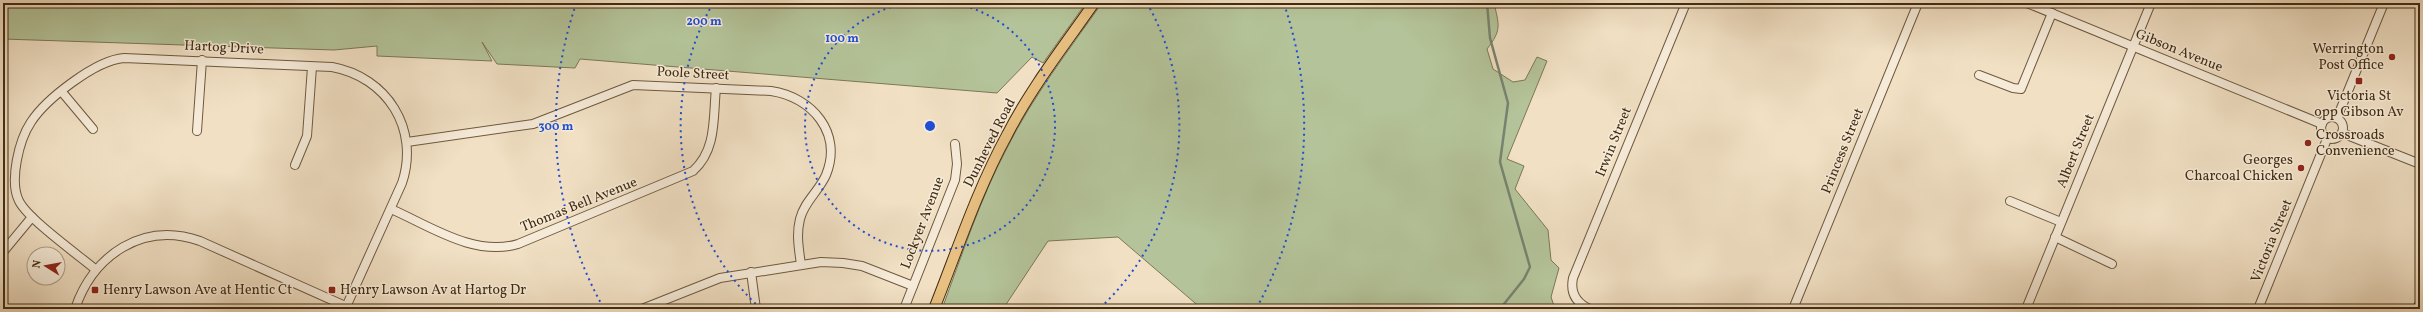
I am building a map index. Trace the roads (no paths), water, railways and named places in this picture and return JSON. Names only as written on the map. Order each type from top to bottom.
[{"type":"main road","name":"Dunheved Road","points":[[934,309],[985,180],[1007,135],[1035,87],[1094,3]]},
{"type":"street","name":"Irwin Street","points":[[1590,309],[1579,303],[1572,292],[1573,278],[1686,3]]},
{"type":"street","name":"Princess Street","points":[[1793,309],[1918,3]]},
{"type":"street","name":"Gibson Avenue","points":[[2027,3],[2322,124]]},
{"type":"street","name":"Albert Street","points":[[2026,309],[2151,3]]},
{"type":"street","points":[[2337,118],[2384,3]]},
{"type":"street","points":[[1979,75],[2013,88],[2022,89],[2052,13]]},
{"type":"street","name":"Hartog Drive","points":[[95,269],[32,217],[21,204],[16,195],[13,179],[14,168],[29,125],[38,113],[62,92],[90,70],[113,59],[136,57],[312,66],[346,70],[375,85],[397,112],[407,142],[405,175],[349,308]]},
{"type":"street","points":[[197,131],[202,60]]},
{"type":"street","points":[[295,165],[307,136],[312,66]]},
{"type":"street","name":"Poole Street","points":[[407,142],[533,124],[634,85],[716,88],[791,95],[807,105],[824,126],[829,142],[830,163],[823,181],[807,203],[800,218],[797,238],[801,265]]},
{"type":"street","name":"Thomas Bell Avenue","points":[[391,209],[478,246],[501,247],[518,244],[693,171],[706,156],[711,143],[716,88]]},
{"type":"street","points":[[62,92],[93,129]]},
{"type":"street","points":[[2337,118],[2342,123],[2342,133],[2337,138],[2327,139],[2322,134],[2322,124],[2326,119],[2337,118]]},
{"type":"street","points":[[2342,133],[2420,164]]},
{"type":"street","name":"Victoria Street","points":[[2258,309],[2327,139]]},
{"type":"street","name":"Lockyer Avenue","points":[[904,309],[954,180],[957,164],[955,144]]},
{"type":"street","points":[[2010,201],[2061,222]]},
{"type":"street","points":[[3,252],[32,217]]},
{"type":"street","points":[[75,309],[83,289],[95,269],[113,253],[134,242],[157,236],[179,236],[200,241],[349,308]]},
{"type":"street","points":[[2055,238],[2112,264]]},
{"type":"street","points":[[642,309],[709,282],[750,272],[829,262],[854,264],[913,286]]},
{"type":"street","points":[[750,272],[756,309]]},
{"type":"waterway","points":[[1487,3],[1490,38],[1508,103],[1500,162],[1530,267],[1524,279],[1500,309]]},
{"type":"railway","points":[[2413,309],[2420,293]]},
{"type":"place","name":"Werrington Post Office","points":[[2392,57]]},
{"type":"place","name":"Victoria St opp Gibson Av","points":[[2359,81]]},
{"type":"place","name":"Crossroads Convenience","points":[[2308,143]]},
{"type":"place","name":"Georges Charcoal Chicken","points":[[2301,168]]},
{"type":"place","name":"Henry Lawson Ave at Hentic Ct","points":[[95,290]]},
{"type":"place","name":"Henry Lawson Av at Hartog Dr","points":[[332,290]]}]
